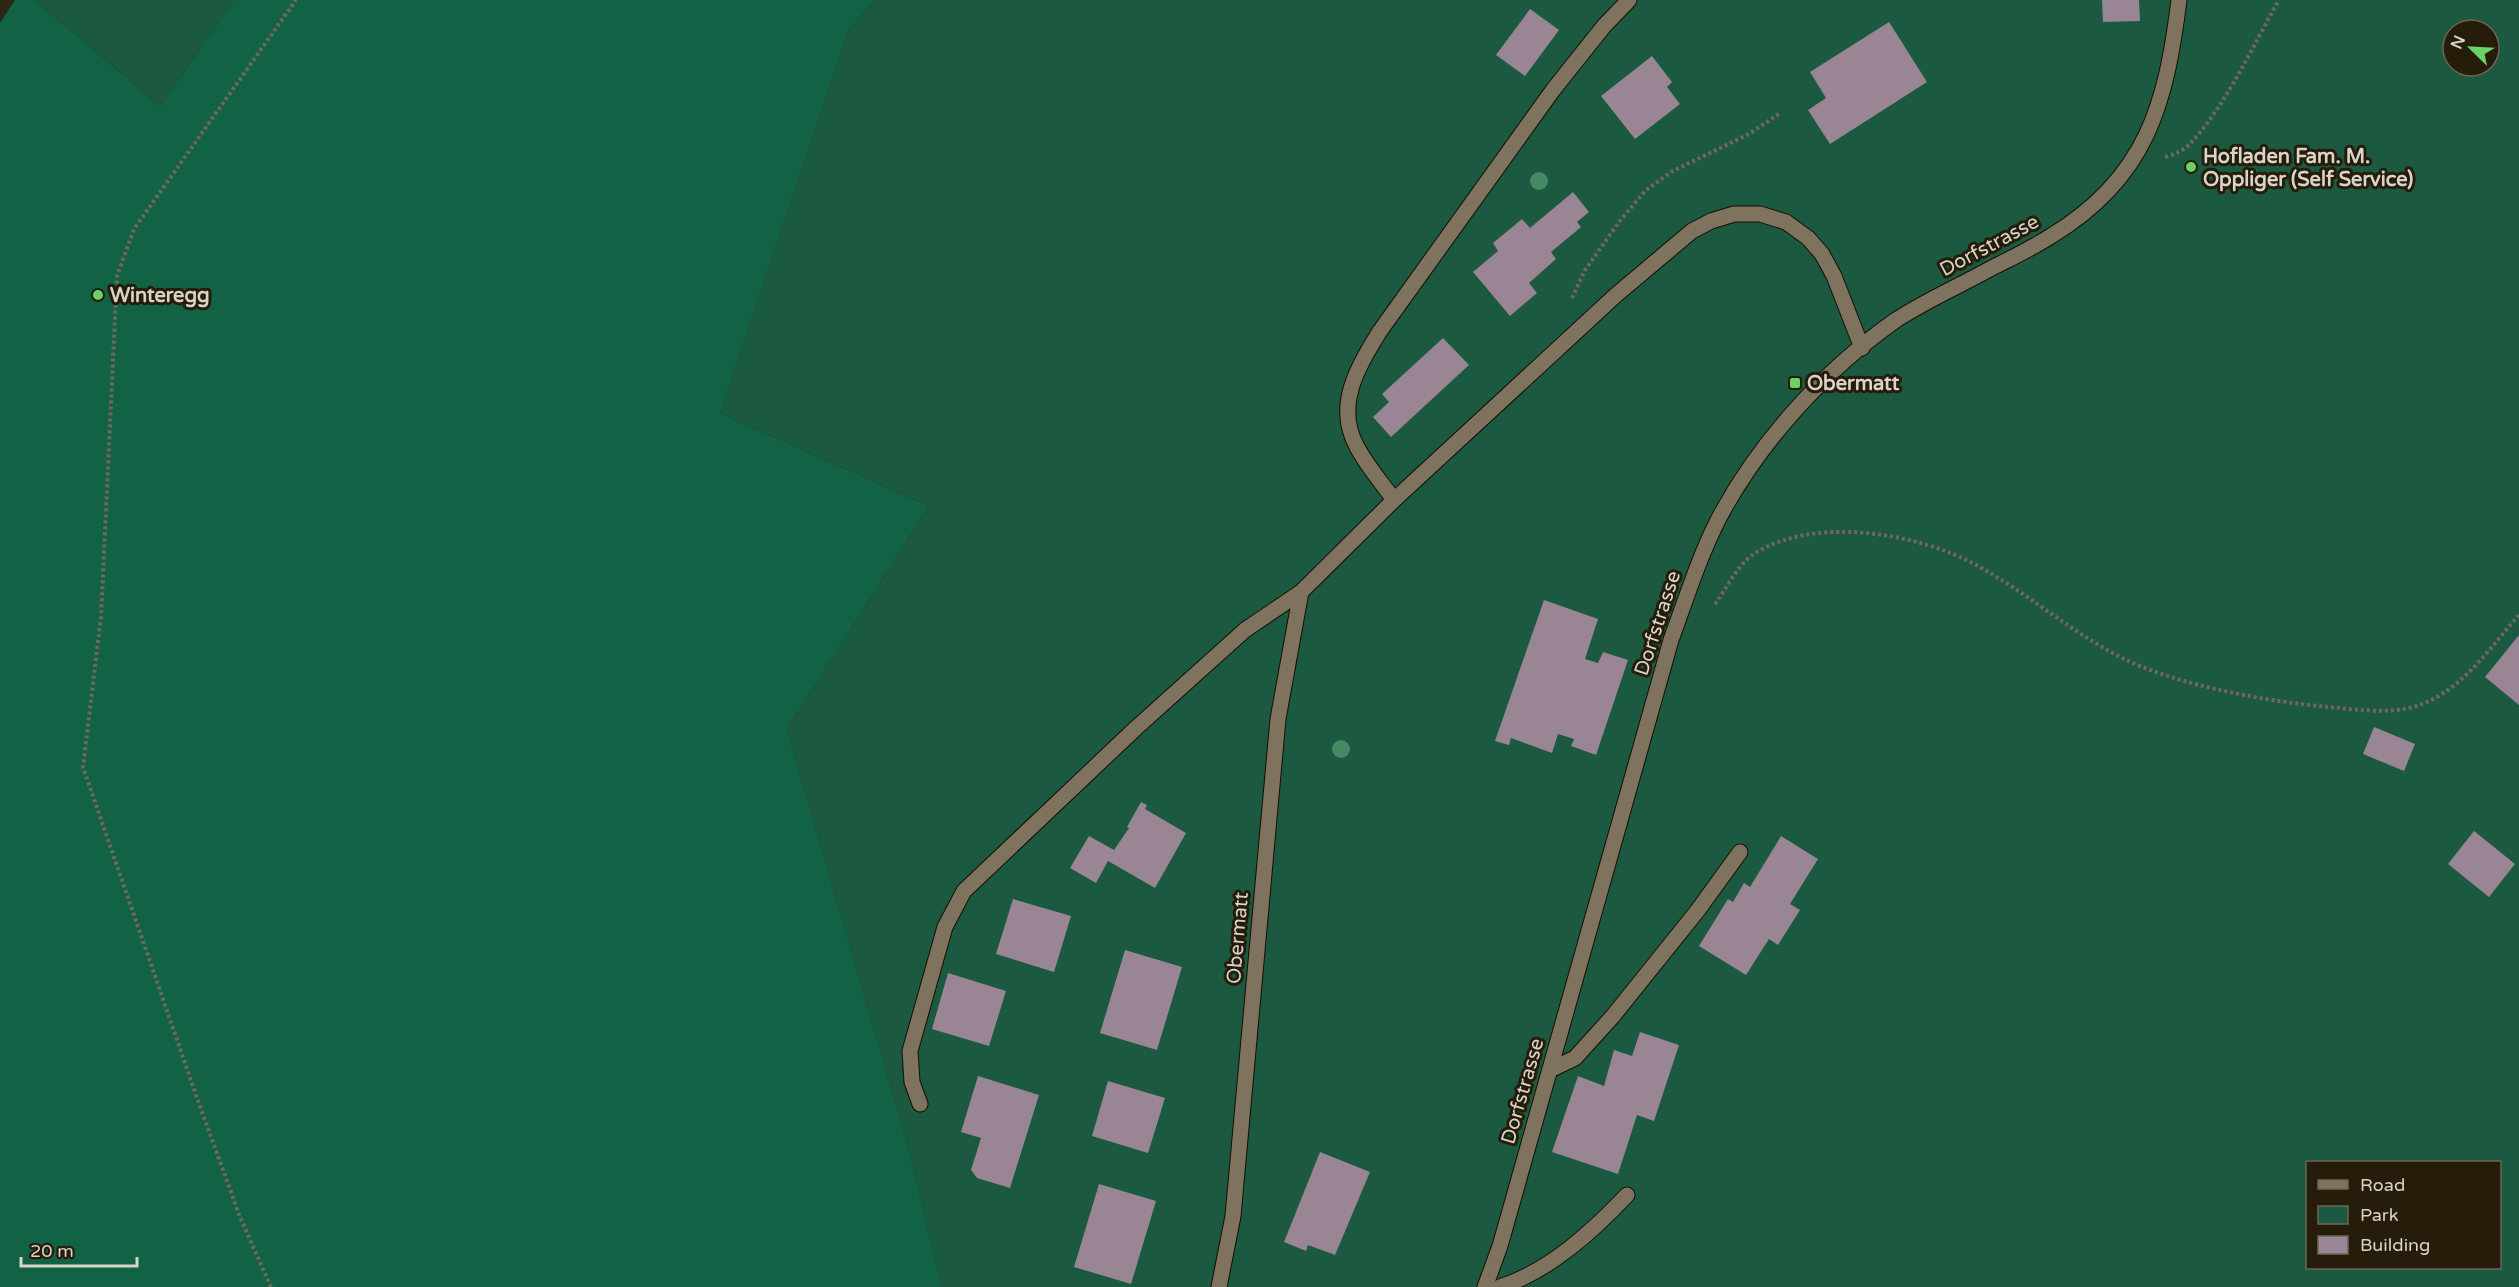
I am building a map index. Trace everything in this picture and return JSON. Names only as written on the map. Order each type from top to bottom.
[{"type":"street","points":[[1394,500],[1356,447],[1350,428],[1347,407],[1350,386],[1358,366],[1380,331],[1553,90],[1604,26],[1629,0]]},
{"type":"street","name":"Dorfstrasse","points":[[1485,1287],[1500,1246],[1671,640],[1700,560],[1724,509],[1769,442],[1800,405],[1862,348],[1897,320],[2051,236],[2080,217],[2104,196],[2138,153],[2154,121],[2173,48],[2179,0]]},
{"type":"street","points":[[920,1104],[912,1082],[910,1051],[945,927],[964,891],[1136,728],[1245,630],[1301,592],[1394,500],[1573,334],[1692,231],[1711,220],[1726,216],[1760,214],[1786,222],[1808,238],[1822,254],[1834,276],[1862,348]]},
{"type":"street","name":"Obermatt","points":[[1219,1287],[1233,1216],[1278,719],[1301,592]]},
{"type":"street","points":[[1550,1070],[1575,1058],[1613,1016],[1698,910],[1740,852]]},
{"type":"street","points":[[1500,1287],[1525,1279],[1555,1258],[1599,1224],[1627,1195]]},
{"type":"path","points":[[272,1287],[240,1217],[208,1130],[83,768],[101,618],[117,276],[134,229],[296,0]]},
{"type":"path","points":[[2138,153],[2164,157],[2176,154],[2189,144],[2228,92],[2278,0]]},
{"type":"path","points":[[1573,334],[1569,315],[1572,294],[1619,222],[1645,191],[1671,172],[1749,134],[1780,113]]},
{"type":"path","points":[[1714,607],[1743,563],[1770,547],[1791,538],[1816,534],[1843,532],[1880,534],[1913,542],[1975,564],[2009,584],[2096,644],[2152,670],[2242,694],[2315,705],[2379,711],[2397,711],[2436,698],[2457,683],[2519,615]]},
{"type":"green space","points":[[15,0],[35,0],[160,106],[234,0],[875,0],[848,31],[720,413],[929,506],[787,729],[908,1146],[942,1287],[0,1287],[0,23]]},
{"type":"green space","points":[[35,0],[234,0],[160,106]]},
{"type":"green space","points":[[875,0],[2519,0],[2519,1287],[942,1287],[908,1146],[787,729],[929,506],[720,413],[848,31]]},
{"type":"building","points":[[2102,0],[2139,0],[2140,21],[2103,22]]},
{"type":"building","points":[[1530,9],[1559,30],[1525,76],[1496,55]]},
{"type":"building","points":[[1889,22],[1927,82],[1830,144],[1808,110],[1826,98],[1810,72]]},
{"type":"building","points":[[1652,56],[1672,82],[1667,87],[1680,104],[1635,139],[1601,96]]},
{"type":"building","points":[[1573,192],[1589,212],[1577,222],[1581,227],[1551,252],[1556,259],[1529,283],[1537,293],[1510,316],[1473,272],[1498,251],[1493,243],[1522,219],[1530,228]]},
{"type":"building","points":[[1443,338],[1469,365],[1391,437],[1373,417],[1389,402],[1382,394]]},
{"type":"building","points":[[1544,600],[1598,619],[1585,659],[1598,663],[1603,652],[1628,660],[1596,755],[1571,746],[1574,739],[1558,734],[1552,753],[1511,738],[1509,745],[1495,741]]},
{"type":"building","points":[[2519,635],[2519,705],[2485,677]]},
{"type":"building","points":[[2374,727],[2415,744],[2404,771],[2363,754]]},
{"type":"building","points":[[1141,802],[1147,805],[1145,809],[1186,833],[1155,888],[1108,861],[1096,883],[1070,868],[1089,836],[1114,850],[1129,828],[1127,827]]},
{"type":"building","points":[[2474,831],[2515,864],[2489,897],[2448,864]]},
{"type":"building","points":[[1781,836],[1818,859],[1790,904],[1800,910],[1778,945],[1769,939],[1746,975],[1699,946],[1728,899],[1733,902],[1744,883],[1750,887]]},
{"type":"building","points":[[1013,899],[1071,916],[1054,972],[996,954]]},
{"type":"building","points":[[1125,950],[1182,967],[1157,1050],[1100,1033]]},
{"type":"building","points":[[948,973],[1006,991],[989,1046],[932,1029]]},
{"type":"building","points":[[1640,1032],[1679,1045],[1654,1121],[1637,1115],[1618,1174],[1552,1152],[1578,1076],[1604,1086],[1614,1050],[1632,1056]]},
{"type":"building","points":[[978,1076],[1039,1095],[1010,1188],[977,1178],[971,1170],[981,1138],[961,1132]]},
{"type":"building","points":[[1108,1081],[1165,1098],[1148,1153],[1092,1136]]},
{"type":"building","points":[[1320,1152],[1370,1172],[1335,1255],[1308,1245],[1306,1251],[1284,1242]]},
{"type":"building","points":[[1099,1184],[1156,1201],[1131,1284],[1074,1267]]},
{"type":"place","name":"Hofladen Fam. M. Oppliger (Self Service)","points":[[2191,167]]},
{"type":"place","name":"Winteregg","points":[[98,295]]},
{"type":"place","name":"Obermatt","points":[[1795,383]]}]
